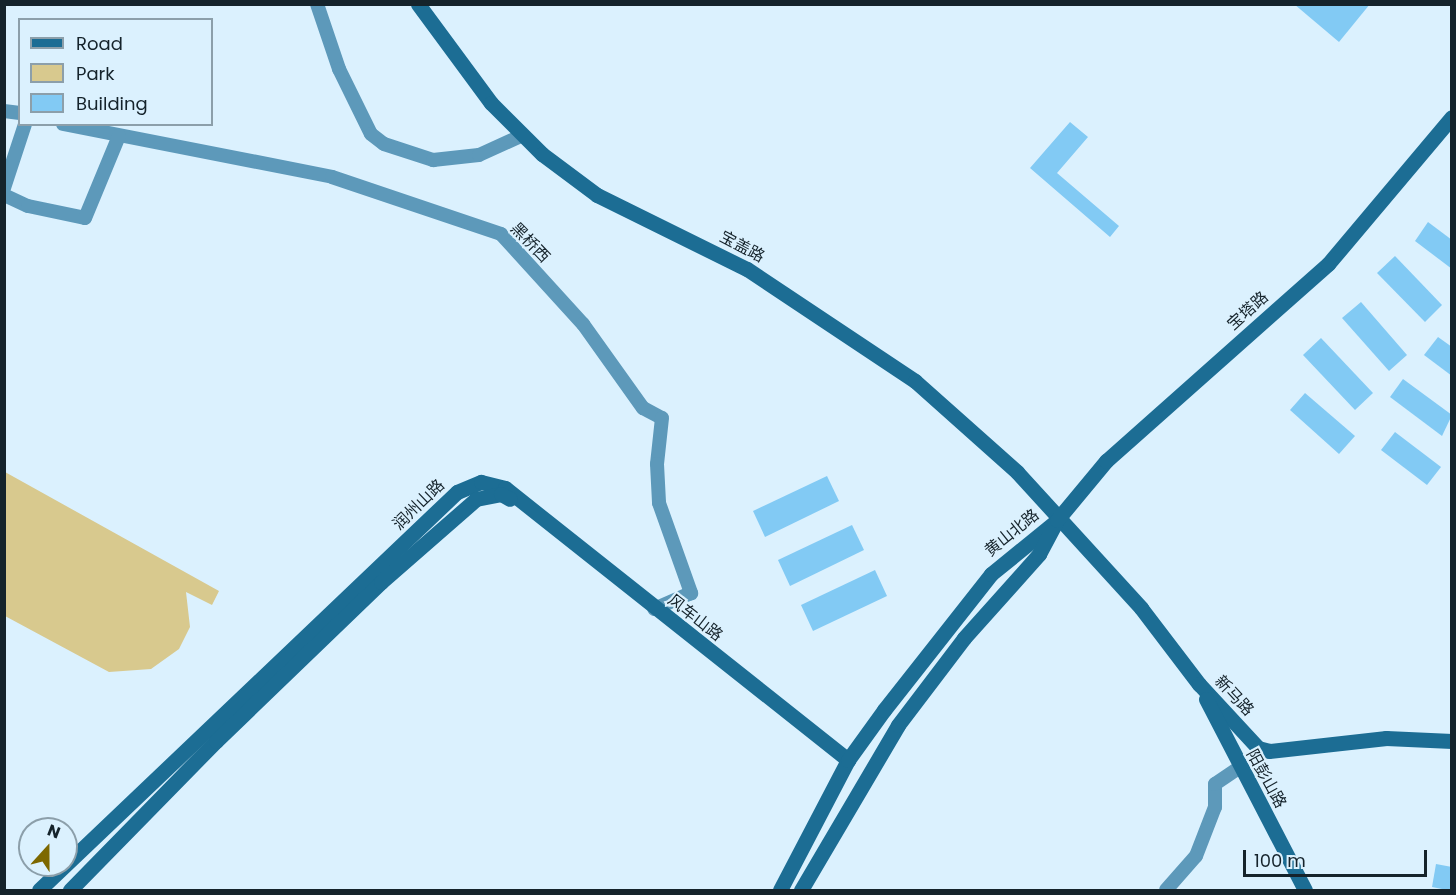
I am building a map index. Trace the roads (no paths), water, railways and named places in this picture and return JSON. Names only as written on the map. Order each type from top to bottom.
[{"type":"street","points":[[317,4],[339,69],[371,134],[384,144],[433,160],[479,155],[523,135]]},
{"type":"street","name":"宝盖路","points":[[418,4],[491,103],[523,135],[597,195],[747,269],[915,381],[1017,472],[1057,520]]},
{"type":"street","name":"宝塔路","points":[[1057,520],[1106,461],[1328,264],[1452,117]]},
{"type":"street","points":[[4,188],[23,126]]},
{"type":"street","name":"黑桥西","points":[[72,126],[332,177],[501,234],[583,324],[643,408],[663,418],[657,464],[659,503],[691,593],[654,609]]},
{"type":"street","points":[[4,195],[28,206],[86,218],[119,136]]},
{"type":"street","name":"润州山路","points":[[39,891],[457,492],[481,482],[492,483],[520,504]]},
{"type":"street","name":"润州山路","points":[[75,887],[216,741],[476,499],[501,494],[520,504]]},
{"type":"street","name":"风车山路","points":[[520,504],[848,760]]},
{"type":"street","name":"新马路","points":[[1057,520],[1141,608],[1198,684],[1258,748],[1269,751],[1351,740],[1452,741]]},
{"type":"street","name":"黄山北路","points":[[780,891],[848,760],[991,574],[1028,538],[1057,520]]},
{"type":"street","name":"黄山北路","points":[[801,891],[898,725],[964,638],[1040,554],[1057,520]]},
{"type":"street","name":"阳彭山路","points":[[1198,684],[1239,768],[1305,891]]},
{"type":"street","points":[[1166,891],[1196,856],[1215,807],[1215,783],[1239,768]]}]
